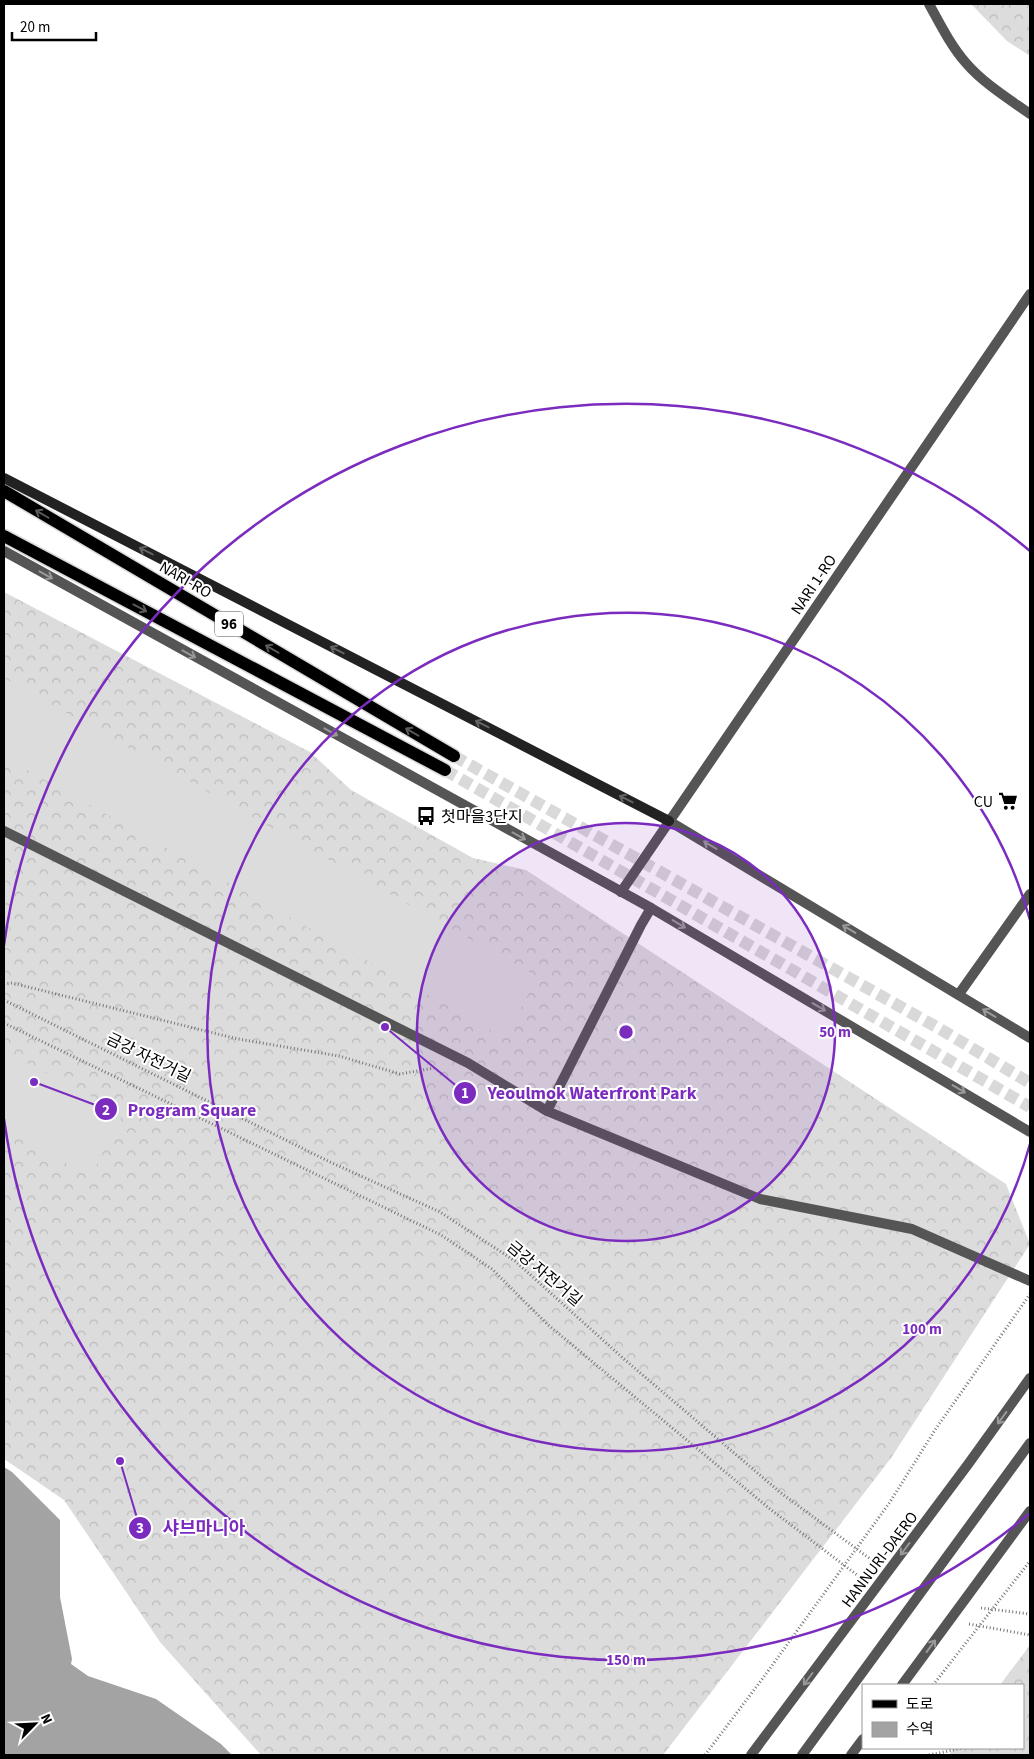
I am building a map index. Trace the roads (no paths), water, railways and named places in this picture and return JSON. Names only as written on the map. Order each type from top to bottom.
[{"type":"main road","points":[[4,478],[670,821]]},
{"type":"main road","name":"NARI-RO","points":[[4,491],[454,756]]},
{"type":"main road","name":"96","points":[[4,536],[445,770]]},
{"type":"street","points":[[929,4],[942,28],[967,64],[1001,94],[1030,114]]},
{"type":"street","name":"NARI 1-RO","points":[[621,892],[1030,294]]},
{"type":"street","points":[[4,552],[652,908],[1030,1132]]},
{"type":"street","points":[[670,821],[1030,1038]]},
{"type":"street","points":[[4,831],[468,1063],[547,1111],[760,1200],[912,1229],[1030,1281]]},
{"type":"street","points":[[959,994],[1030,894]]},
{"type":"street","points":[[547,1111],[641,925],[652,908]]},
{"type":"street","points":[[1008,1119],[1030,1125]]},
{"type":"street","name":"HANNURI-DAERO","points":[[751,1755],[969,1463],[1030,1378]]},
{"type":"street","points":[[802,1755],[1030,1444]]},
{"type":"street","points":[[903,1684],[1030,1511]]},
{"type":"street","points":[[851,1755],[862,1740]]},
{"type":"water","points":[[4,1467],[12,1472],[60,1520],[60,1597],[72,1659],[71,1664],[88,1676],[156,1699],[221,1744],[232,1755],[4,1755]]},
{"type":"tunnel","points":[[454,756],[940,1029],[1030,1083]]},
{"type":"tunnel","points":[[445,770],[1030,1107]]},
{"type":"place","name":"CU","points":[[1008,801]]},
{"type":"place","name":"첫마을3단지","points":[[426,816]]},
{"type":"place","name":"Yeoulmok Waterfront Park","points":[[385,1027]]},
{"type":"place","name":"Program Square","points":[[34,1082]]},
{"type":"place","name":"샤브마니아","points":[[120,1461]]}]
